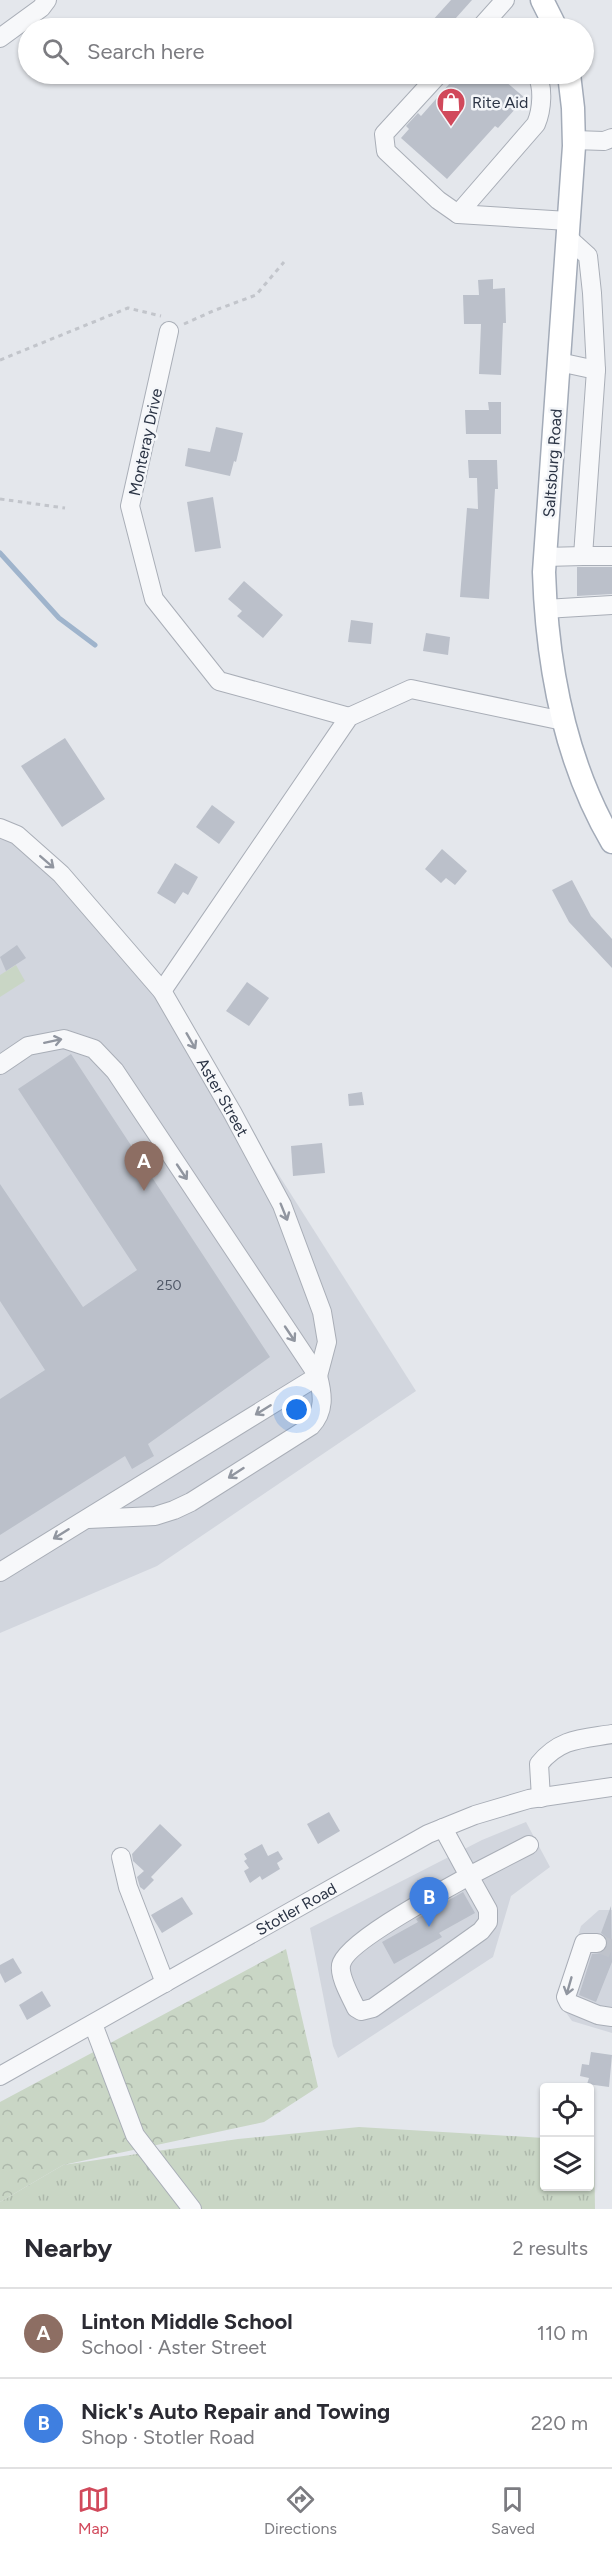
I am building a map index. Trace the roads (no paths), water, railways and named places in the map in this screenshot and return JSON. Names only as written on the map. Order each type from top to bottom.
[{"type":"main road","points":[[542,0],[551,18]]},
{"type":"main road","name":"Saltsburg Road","points":[[570,84],[573,140],[545,558],[545,609],[551,661],[573,761],[590,802],[612,842]]},
{"type":"street","points":[[27,18],[41,8],[47,0]]},
{"type":"street","points":[[491,18],[505,0]]},
{"type":"street","points":[[0,38],[18,25]]},
{"type":"street","points":[[430,84],[384,134],[386,151],[438,200],[458,214],[568,229],[588,256],[596,370],[584,556]]},
{"type":"street","points":[[458,214],[536,124],[540,116],[541,84]]},
{"type":"street","points":[[573,140],[604,141],[612,138]]},
{"type":"street","name":"Monteray Drive","points":[[169,331],[130,506],[154,599],[219,681],[349,717]]},
{"type":"street","points":[[559,362],[596,370]]},
{"type":"street","points":[[545,558],[612,556]]},
{"type":"street","points":[[545,609],[612,605]]},
{"type":"street","points":[[162,991],[349,717],[411,689],[563,721]]},
{"type":"street","name":"Aster Street","points":[[0,828],[17,835],[61,874],[162,991],[232,1112],[282,1205],[322,1312],[327,1342],[318,1376]]},
{"type":"street","points":[[0,1065],[28,1046],[64,1039],[94,1049],[115,1071],[318,1376],[322,1392],[319,1417],[311,1426],[190,1502],[155,1516],[86,1519]]},
{"type":"street","points":[[0,1572],[318,1376]]},
{"type":"street","points":[[541,1798],[539,1764],[547,1754],[564,1742],[612,1734]]},
{"type":"street","name":"Stotler Road","points":[[0,2076],[371,1865],[443,1828],[475,1815],[541,1798],[612,1787]]},
{"type":"street","points":[[443,1828],[469,1876],[488,1910],[488,1922],[481,1931],[373,2008],[361,2011],[356,2008],[340,1968],[343,1959],[353,1949],[396,1917],[469,1876],[529,1845]]},
{"type":"street","points":[[122,1857],[128,1887],[165,1983]]},
{"type":"street","points":[[597,1943],[584,1943],[566,1990],[566,1997],[569,2002],[598,2015],[612,2017]]},
{"type":"street","points":[[93,2024],[135,2135],[192,2209]]},
{"type":"waterway","points":[[0,553],[59,618],[95,645]]},
{"type":"tunnel","points":[[597,1943],[612,1949]]},
{"type":"place","name":"Rite Aid","points":[[451,128]]},
{"type":"place","name":"Linton Middle School","points":[[144,1191]]},
{"type":"place","name":"Nick's Auto Repair and Towing","points":[[429,1927]]}]
